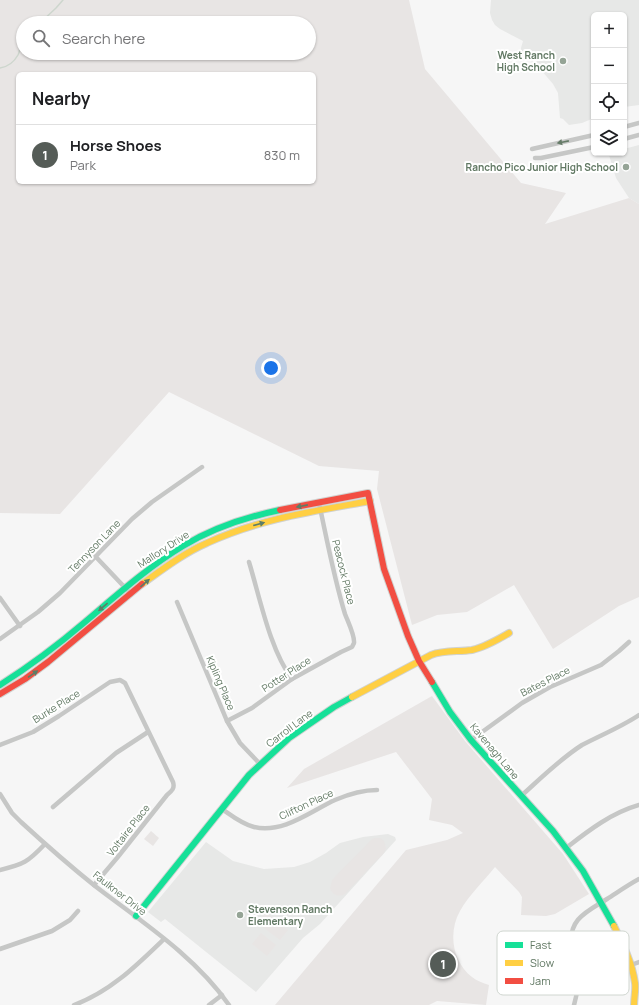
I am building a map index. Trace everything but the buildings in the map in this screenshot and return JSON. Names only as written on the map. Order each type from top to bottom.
[{"type":"main road","name":"Kavenagh Lane","points":[[368,493],[384,569],[408,636],[419,661],[450,712],[471,740],[552,831],[583,871],[617,931]]},
{"type":"main road","name":"Mallory Drive","points":[[0,685],[56,647],[158,562],[183,545],[238,521],[264,514],[368,493]]},
{"type":"main road","points":[[0,694],[21,682],[56,658],[158,572],[193,550],[236,530],[267,522],[370,501]]},
{"type":"main road","name":"Carroll Lane","points":[[136,916],[244,781],[260,764],[289,738],[334,707],[438,651],[469,650],[479,648],[509,633]]},
{"type":"main road","name":"Kavenagh Lane","points":[[629,959],[635,984],[634,1005]]},
{"type":"street","points":[[627,126],[639,123]]},
{"type":"street","points":[[627,138],[639,135]]},
{"type":"street","points":[[532,149],[591,136]]},
{"type":"street","points":[[535,158],[591,148]]},
{"type":"street","name":"Tennyson Lane","points":[[0,639],[20,626],[60,593],[132,519],[152,502],[202,467]]},
{"type":"street","name":"Peacock Place","points":[[318,503],[340,598],[355,638],[354,643]]},
{"type":"street","points":[[96,557],[131,594]]},
{"type":"street","points":[[249,562],[274,645],[286,672],[292,679]]},
{"type":"street","points":[[0,598],[20,626]]},
{"type":"street","name":"Kipling Place","points":[[177,602],[227,721],[240,743],[260,764]]},
{"type":"street","name":"Bates Place","points":[[471,740],[522,703],[550,687],[601,665],[629,642]]},
{"type":"street","name":"Potter Place","points":[[227,721],[252,708],[292,679],[348,649],[354,643]]},
{"type":"street","name":"Burke Place","points":[[0,745],[33,732],[110,682],[120,680],[125,683],[129,690],[148,732]]},
{"type":"street","points":[[521,796],[553,767],[581,746],[623,725],[639,715]]},
{"type":"street","points":[[54,807],[123,747],[148,732]]},
{"type":"street","name":"Voltaire Place","points":[[94,885],[118,858],[173,789],[173,782],[148,732]]},
{"type":"street","name":"Clifton Place","points":[[222,809],[243,823],[267,829],[290,823],[350,794],[365,790],[377,790]]},
{"type":"street","name":"Faulkner Drive","points":[[0,794],[12,812],[46,844],[94,885],[136,916],[194,964],[229,1005]]},
{"type":"street","points":[[566,848],[595,826],[639,805]]},
{"type":"street","points":[[0,870],[19,865],[30,860],[46,844]]},
{"type":"street","points":[[572,931],[580,916],[639,879]]},
{"type":"street","points":[[0,949],[52,930],[70,920],[78,911]]},
{"type":"street","points":[[74,1005],[87,1000],[121,978],[134,968],[164,939]]},
{"type":"street","points":[[631,964],[639,962]]},
{"type":"street","points":[[208,1005],[222,995]]},
{"type":"street","points":[[574,1005],[576,995]]},
{"type":"shaded area","points":[[0,0],[409,0],[425,69],[521,183],[566,193],[545,224],[629,198],[639,204],[639,597],[619,606],[553,649],[514,585],[467,612],[437,615],[412,625],[377,489],[379,471],[319,466],[169,392],[60,514],[0,513]]},
{"type":"shaded area","name":"West Ranch High School","points":[[491,0],[639,0],[639,105],[627,107],[627,12],[591,12],[591,119],[582,123],[569,125],[560,118],[558,93],[553,84],[535,63],[527,59],[521,51],[523,41],[495,25],[490,13]]},
{"type":"shaded area","name":"Rancho Pico Junior High School","points":[[639,145],[639,204],[629,198],[616,178],[609,156],[627,156],[627,148]]},
{"type":"shaded area","points":[[432,696],[465,741],[563,854],[589,894],[555,914],[546,916],[521,915],[522,897],[495,867],[460,911],[456,919],[453,937],[456,955],[465,970],[476,980],[489,985],[486,1005],[437,1001],[429,1005],[275,1005],[406,850],[447,840],[463,833],[452,825],[429,820],[432,799],[396,752],[287,788],[304,769]]},
{"type":"shaded area","points":[[151,831],[159,838],[153,846],[144,839]]},
{"type":"shaded area","name":"Stevenson Ranch Elementary","points":[[388,834],[395,837],[396,840],[320,924],[303,938],[256,992],[165,919],[161,922],[148,912],[206,842],[233,861],[264,869],[294,867],[310,862],[340,843],[363,837]]},
{"type":"shaded area","points":[[380,838],[384,841],[386,848],[384,853],[345,894],[338,896],[334,894],[330,888],[332,880],[372,839]]},
{"type":"shaded area","points":[[266,912],[288,930],[280,940],[257,923]]},
{"type":"shaded area","points":[[261,933],[276,945],[267,956],[252,944]]},
{"type":"waterway","points":[[47,16],[63,0]]},
{"type":"waterway","points":[[0,68],[8,65],[16,58]]},
{"type":"traffic: fast","points":[[0,685],[75,631],[145,572],[170,554],[194,540],[230,524],[280,510]]},
{"type":"traffic: fast","points":[[432,682],[450,712],[471,740],[553,831],[583,871],[614,926]]},
{"type":"traffic: fast","points":[[136,916],[249,775],[289,738],[334,707],[352,697]]},
{"type":"traffic: slow","points":[[142,584],[190,552],[226,535],[287,517],[370,501]]},
{"type":"traffic: slow","points":[[352,697],[431,655],[441,652],[477,649],[509,633]]},
{"type":"traffic: slow","points":[[614,926],[616,931]]},
{"type":"traffic: slow","points":[[629,960],[634,975],[634,1005]]},
{"type":"traffic: jam","points":[[280,510],[368,493],[384,569],[408,636],[419,661],[432,682]]},
{"type":"traffic: jam","points":[[0,694],[25,679],[48,662],[142,584]]},
{"type":"place","name":"West Ranch High School","points":[[563,61]]},
{"type":"place","name":"Rancho Pico Junior High School","points":[[626,167]]},
{"type":"place","name":"Stevenson Ranch Elementary","points":[[240,915]]},
{"type":"place","name":"Horse Shoes","points":[[443,964]]}]
